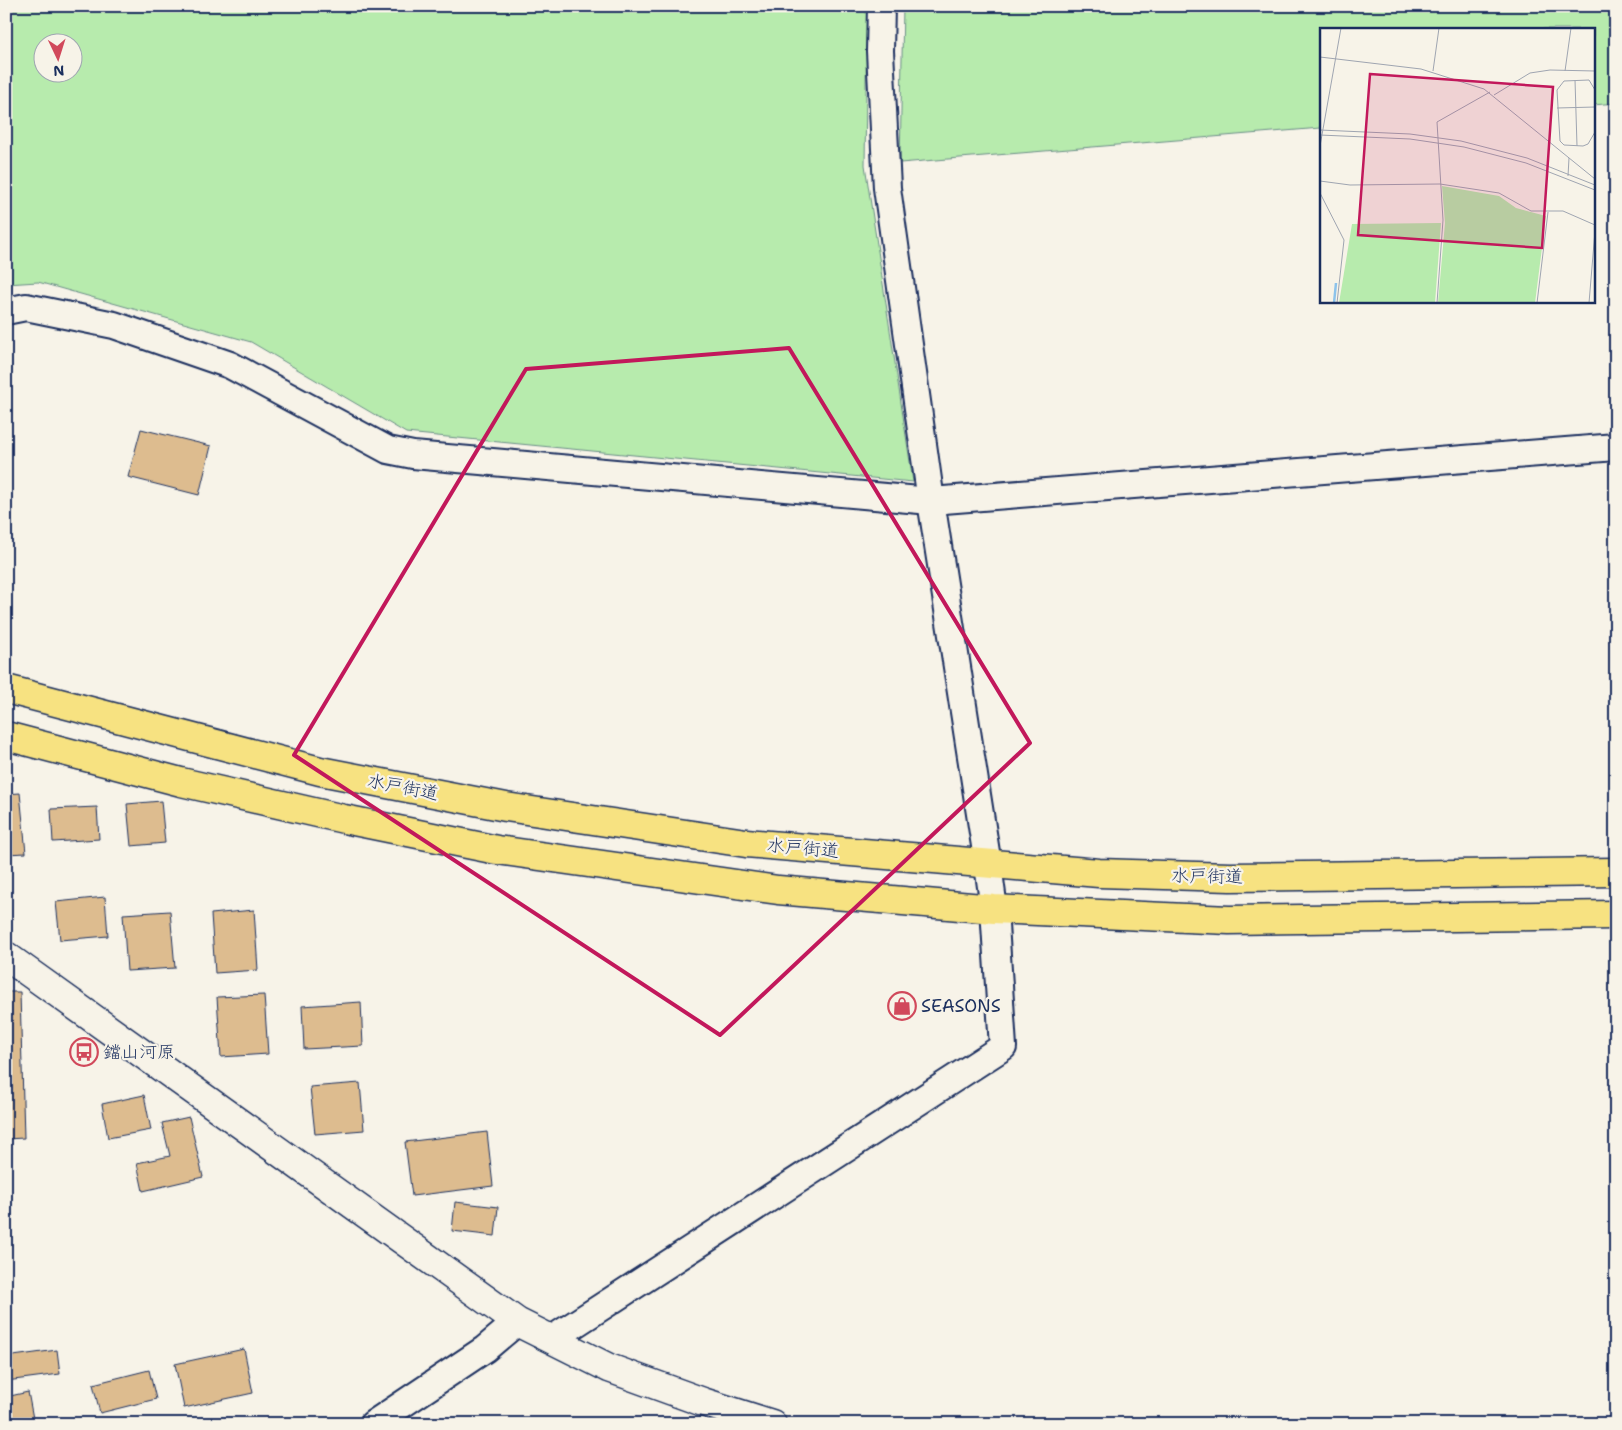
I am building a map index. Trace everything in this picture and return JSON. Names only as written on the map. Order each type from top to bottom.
[{"type":"highway","name":"水戸街道","points":[[6,689],[320,771],[506,806],[746,843],[1099,873],[1230,877],[1616,872]]},
{"type":"highway","points":[[6,736],[191,784],[344,819],[497,850],[778,890],[994,909],[1229,920],[1616,915]]},
{"type":"street","points":[[552,1339],[1003,1047],[994,909],[887,188],[880,51],[881,6]]},
{"type":"street","points":[[6,311],[26,307],[114,325],[230,365],[388,450],[413,455],[932,501],[1616,447]]},
{"type":"street","points":[[6,956],[517,1322],[610,1368],[703,1402],[772,1424]]},
{"type":"street","points":[[374,1424],[485,1349],[517,1322]]},
{"type":"highlighted area","points":[[789,348],[1030,743],[720,1035],[294,755],[526,369]]},
{"type":"green space","points":[[6,6],[867,6],[865,165],[913,482],[406,433],[251,342],[38,282],[6,284]]},
{"type":"green space","points":[[903,6],[1616,6],[1616,103],[1594,105],[1594,28],[1320,28],[1320,128],[900,163]]},
{"type":"building","points":[[141,429],[211,446],[199,495],[128,477]]},
{"type":"building","points":[[20,793],[26,853],[6,854],[6,794]]},
{"type":"building","points":[[161,801],[165,843],[131,846],[127,804]]},
{"type":"building","points":[[97,807],[99,839],[53,842],[51,809]]},
{"type":"building","points":[[105,897],[108,936],[60,940],[56,902]]},
{"type":"building","points":[[254,910],[258,970],[215,973],[211,914]]},
{"type":"building","points":[[170,911],[175,968],[127,971],[123,914]]},
{"type":"building","points":[[6,992],[20,992],[24,1138],[6,1139]]},
{"type":"building","points":[[264,995],[268,1054],[221,1057],[217,997]]},
{"type":"building","points":[[361,1002],[363,1046],[304,1049],[302,1006]]},
{"type":"building","points":[[360,1083],[364,1130],[315,1134],[310,1087]]},
{"type":"building","points":[[144,1095],[151,1130],[108,1138],[102,1104]]},
{"type":"building","points":[[189,1117],[203,1177],[143,1191],[137,1163],[170,1156],[162,1123]]},
{"type":"building","points":[[487,1132],[493,1186],[412,1196],[405,1142]]},
{"type":"building","points":[[455,1202],[498,1207],[495,1236],[452,1231]]},
{"type":"building","points":[[244,1349],[253,1393],[184,1408],[175,1364]]},
{"type":"building","points":[[57,1350],[60,1374],[6,1381],[6,1357]]},
{"type":"building","points":[[149,1370],[156,1399],[100,1413],[93,1384]]},
{"type":"building","points":[[28,1392],[34,1424],[6,1424],[6,1397]]},
{"type":"place","name":"SEASONS","points":[[902,1006]]},
{"type":"place","name":"鐺山河原","points":[[84,1052]]}]
